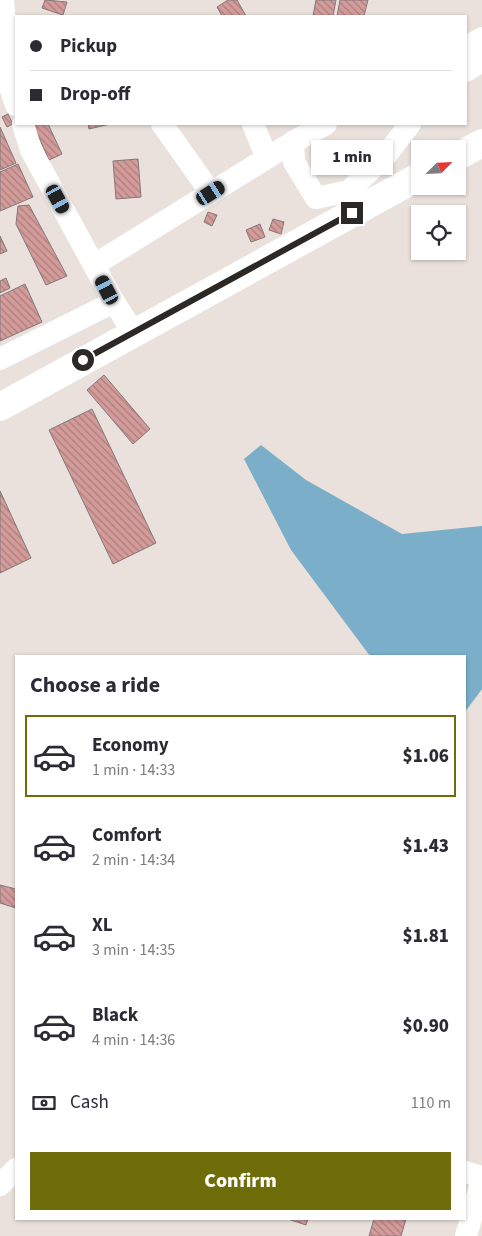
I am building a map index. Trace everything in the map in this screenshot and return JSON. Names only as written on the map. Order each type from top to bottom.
[{"type":"highway","points":[[466,152],[482,143]]},
{"type":"highway","points":[[0,407],[133,332],[411,181]]},
{"type":"street","points":[[3,0],[9,84],[15,102]]},
{"type":"street","points":[[467,46],[482,38]]},
{"type":"street","points":[[467,70],[482,61]]},
{"type":"street","points":[[23,125],[31,150],[114,302],[133,332]]},
{"type":"street","points":[[163,125],[211,193]]},
{"type":"street","points":[[254,125],[267,158]]},
{"type":"street","points":[[94,265],[293,142],[324,125]]},
{"type":"street","points":[[293,142],[294,162],[316,198],[349,191],[387,154],[409,125]]},
{"type":"street","points":[[0,359],[114,302]]},
{"type":"street","points":[[0,1184],[15,1170]]},
{"type":"street","points":[[466,1172],[482,1178],[466,1236]]},
{"type":"water","points":[[261,445],[306,480],[402,534],[482,526],[482,689],[466,711],[466,655],[369,655],[291,550],[244,459]]},
{"type":"building","points":[[45,0],[67,2],[63,15],[42,8]]},
{"type":"building","points":[[228,0],[237,0],[245,15],[221,15],[217,7]]},
{"type":"building","points":[[316,0],[336,0],[333,15],[313,15]]},
{"type":"building","points":[[340,0],[368,0],[364,15],[337,15]]},
{"type":"building","points":[[8,114],[13,124],[7,127],[2,117]]},
{"type":"building","points":[[33,125],[48,125],[62,154],[49,160]]},
{"type":"building","points":[[88,125],[106,125],[89,129]]},
{"type":"building","points":[[0,127],[16,163],[0,170]]},
{"type":"building","points":[[138,159],[141,197],[116,199],[113,161]]},
{"type":"building","points":[[18,164],[33,197],[0,211],[0,172]]},
{"type":"building","points":[[29,205],[67,276],[46,285],[16,224],[18,206]]},
{"type":"building","points":[[208,212],[217,215],[212,226],[204,222]]},
{"type":"building","points":[[273,219],[284,222],[281,234],[269,230]]},
{"type":"building","points":[[260,224],[265,237],[251,242],[246,230]]},
{"type":"building","points":[[0,236],[7,251],[0,254]]},
{"type":"building","points":[[6,278],[10,288],[0,293],[0,281]]},
{"type":"building","points":[[25,284],[42,322],[0,341],[0,296]]},
{"type":"building","points":[[104,375],[150,429],[133,444],[87,390]]},
{"type":"building","points":[[92,409],[156,543],[113,564],[49,430]]},
{"type":"building","points":[[0,491],[31,558],[0,573]]},
{"type":"building","points":[[0,885],[15,889],[15,908],[0,903]]},
{"type":"building","points":[[291,1220],[308,1220],[306,1225]]},
{"type":"building","points":[[374,1220],[406,1220],[401,1236],[369,1236]]},
{"type":"route","points":[[83,360],[352,213]]}]
